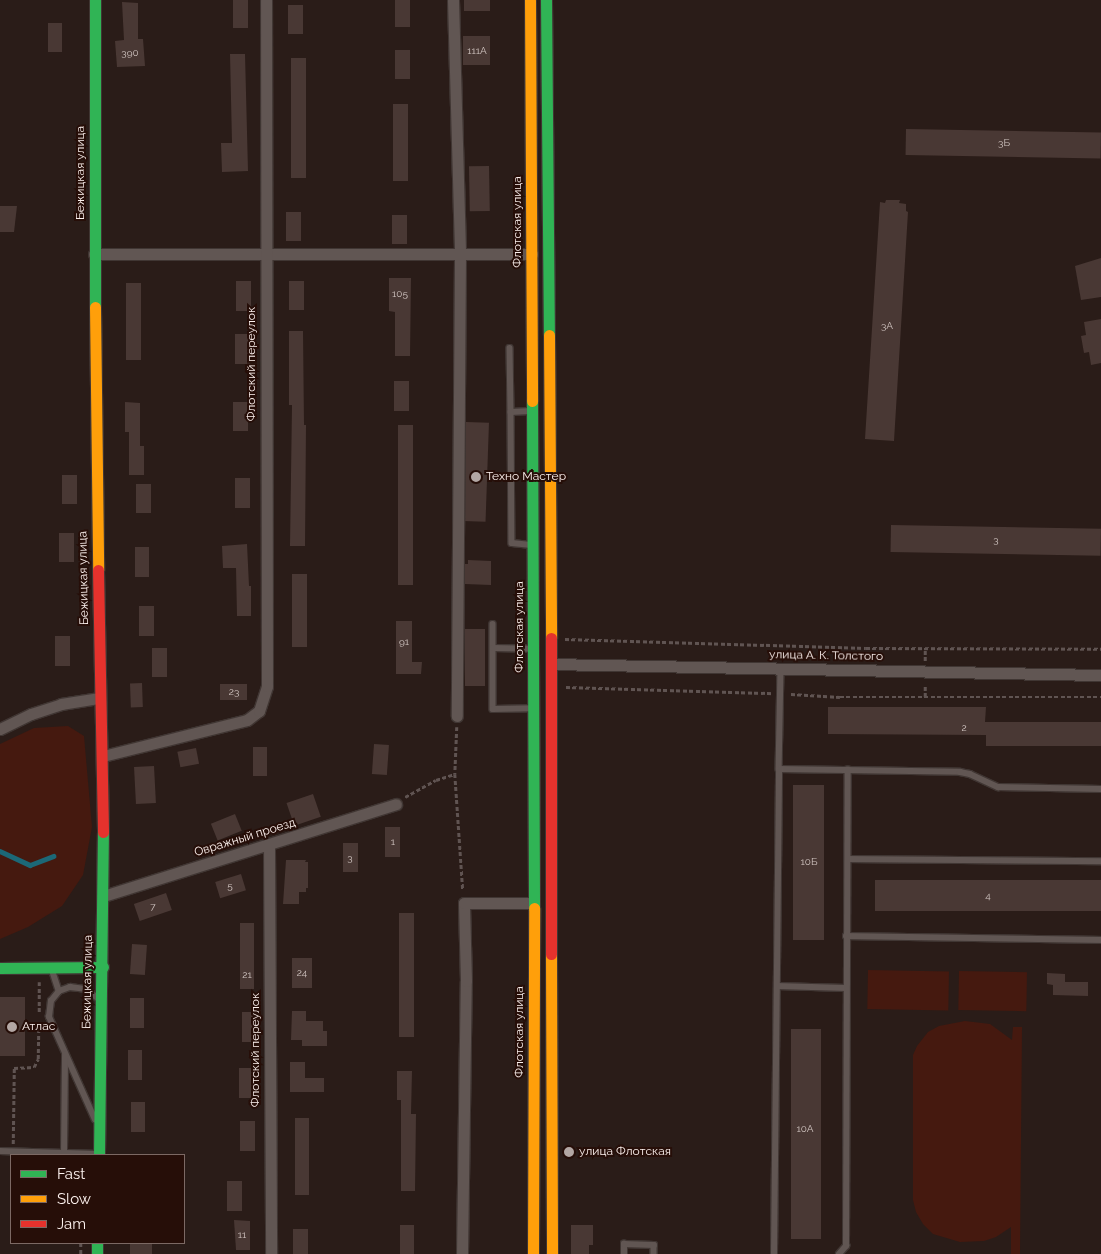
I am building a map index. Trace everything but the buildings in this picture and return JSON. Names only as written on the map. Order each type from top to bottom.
[{"type":"main road","name":"Бежицкая улица","points":[[95,0],[94,254],[100,698],[103,756],[103,967],[99,1154]]},
{"type":"main road","name":"Флотская улица","points":[[530,0],[534,545],[533,1254]]},
{"type":"main road","points":[[546,0],[551,664],[552,1254]]},
{"type":"main road","points":[[0,968],[103,967]]},
{"type":"street","name":"Флотский переулок","points":[[103,756],[247,720],[259,711],[267,686],[266,0]]},
{"type":"street","points":[[453,0],[460,254],[457,716]]},
{"type":"street","points":[[94,254],[532,254]]},
{"type":"street","name":"улица А. К. Толстого","points":[[551,664],[1101,675]]},
{"type":"street","points":[[0,729],[38,711],[61,704],[100,698]]},
{"type":"street","name":"Овражный проезд","points":[[102,896],[269,846],[396,804]]},
{"type":"street","name":"Флотский переулок","points":[[269,846],[271,1254]]},
{"type":"street","points":[[462,1254],[466,981],[464,903],[533,903]]},
{"type":"lane","points":[[510,348],[512,543],[534,545]]},
{"type":"lane","points":[[511,412],[533,411]]},
{"type":"lane","points":[[493,624],[493,709],[551,708]]},
{"type":"lane","points":[[494,648],[534,649]]},
{"type":"lane","points":[[774,1254],[781,669]]},
{"type":"lane","points":[[779,769],[960,772],[970,774],[998,787],[1101,789]]},
{"type":"lane","points":[[839,1254],[846,1246],[848,770]]},
{"type":"lane","points":[[848,859],[1101,860]]},
{"type":"lane","points":[[846,936],[1101,940]]},
{"type":"lane","points":[[51,967],[60,991]]},
{"type":"lane","points":[[777,986],[846,988]]},
{"type":"lane","points":[[100,1130],[49,1017],[51,1001],[60,991],[70,987],[87,989],[102,1002]]},
{"type":"lane","points":[[64,1153],[65,1054]]},
{"type":"lane","points":[[0,1151],[82,1154]]},
{"type":"lane","points":[[624,1254],[624,1244],[654,1245],[654,1254]]},
{"type":"path","points":[[559,639],[866,648],[1101,649]]},
{"type":"path","points":[[559,687],[780,693],[840,697],[1101,697]]},
{"type":"path","points":[[457,716],[456,774],[464,903]]},
{"type":"path","points":[[396,804],[415,790],[456,774]]},
{"type":"path","points":[[13,1152],[14,1068],[34,1067],[38,1059],[39,967]]},
{"type":"shaded area","points":[[68,726],[84,736],[92,827],[83,875],[62,906],[28,927],[0,939],[0,744],[34,728]]},
{"type":"shaded area","points":[[868,970],[949,971],[948,1010],[867,1009]]},
{"type":"shaded area","points":[[959,971],[1027,972],[1026,1011],[958,1010]]},
{"type":"shaded area","points":[[965,1021],[990,1024],[1012,1040],[1013,1027],[1022,1027],[1020,1254],[1011,1254],[1011,1227],[996,1237],[984,1241],[960,1242],[933,1234],[923,1224],[916,1212],[913,1200],[913,1055],[917,1046],[928,1032],[939,1026]]},
{"type":"waterway","points":[[0,851],[30,865],[53,856]]},
{"type":"traffic: fast","points":[[95,0],[95,307]]},
{"type":"traffic: fast","points":[[546,0],[549,335]]},
{"type":"traffic: fast","points":[[532,401],[534,908]]},
{"type":"traffic: fast","points":[[99,1154],[103,832]]},
{"type":"traffic: fast","points":[[0,968],[103,967]]},
{"type":"traffic: fast","points":[[97,1244],[97,1254]]},
{"type":"traffic: slow","points":[[530,0],[532,401]]},
{"type":"traffic: slow","points":[[95,307],[98,570]]},
{"type":"traffic: slow","points":[[549,335],[551,638]]},
{"type":"traffic: slow","points":[[533,1254],[534,908]]},
{"type":"traffic: slow","points":[[551,954],[552,1254]]},
{"type":"traffic: jam","points":[[98,570],[103,832]]},
{"type":"traffic: jam","points":[[551,638],[551,954]]},
{"type":"place","name":"Техно Мастер","points":[[476,477]]},
{"type":"place","name":"Атлас","points":[[12,1027]]},
{"type":"place","name":"улица Флотская","points":[[569,1152]]}]
